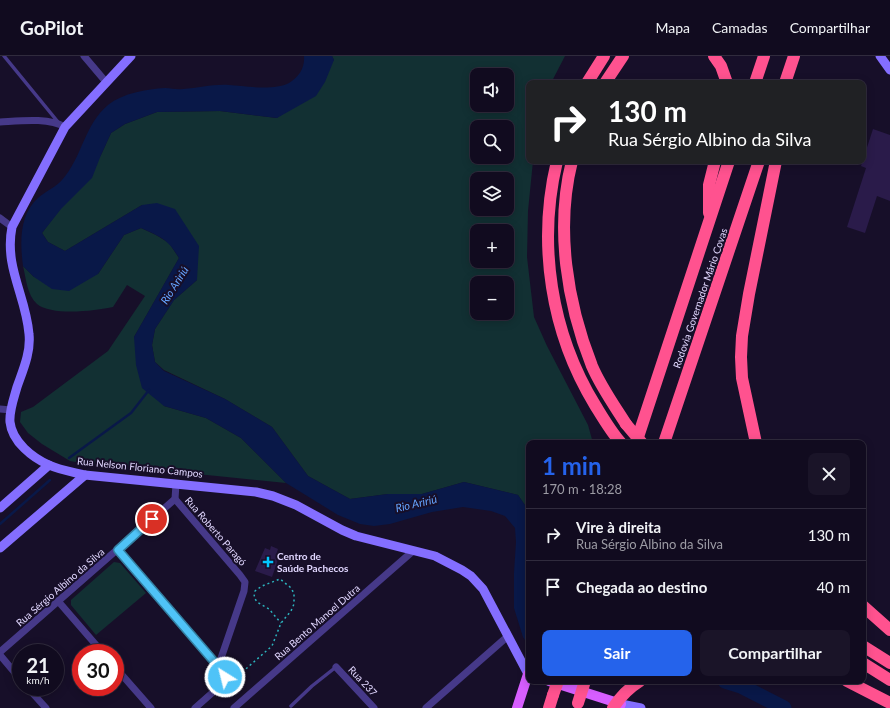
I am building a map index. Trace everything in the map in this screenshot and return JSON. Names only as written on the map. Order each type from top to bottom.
[{"type":"highway","points":[[589,80],[604,56]]},
{"type":"highway","points":[[606,80],[623,56]]},
{"type":"highway","points":[[714,56],[721,66],[726,80]]},
{"type":"highway","points":[[756,80],[764,56]]},
{"type":"highway","points":[[786,80],[793,59]]},
{"type":"highway","points":[[790,80],[793,59]]},
{"type":"highway","points":[[556,164],[551,191],[548,233],[550,276],[555,304],[564,338],[580,377],[600,414],[619,440]]},
{"type":"highway","points":[[572,164],[565,202],[564,239],[568,276],[575,312],[593,367],[602,385],[623,418],[640,440]]},
{"type":"highway","points":[[709,224],[709,185],[714,164]]},
{"type":"highway","name":"Rodovia Governador Mário Covas","points":[[637,440],[728,164]]},
{"type":"highway","name":"Rodovia Governador Mário Covas","points":[[665,440],[758,164]]},
{"type":"highway","points":[[755,440],[742,378],[742,336],[775,164]]},
{"type":"highway","points":[[866,609],[890,630]]},
{"type":"highway","points":[[866,648],[890,663]]},
{"type":"highway","points":[[866,665],[890,680]]},
{"type":"highway","points":[[549,708],[557,684]]},
{"type":"highway","points":[[577,705],[584,684]]},
{"type":"highway","points":[[618,707],[619,700],[636,684]]},
{"type":"highway","points":[[853,684],[890,703]]},
{"type":"main road","name":"Rua Nelson Floriano Campos","points":[[131,56],[61,125],[12,227],[10,245],[12,265],[28,323],[29,335],[28,353],[11,410],[10,421],[12,430],[17,440],[25,449],[49,465],[66,471],[85,475],[241,490],[273,496],[296,505],[356,536],[435,556],[471,576],[483,588],[526,670]]},
{"type":"main road","points":[[880,56],[890,70]]},
{"type":"main road","points":[[0,508],[49,465]]},
{"type":"main road","points":[[0,548],[85,475]]},
{"type":"main road","points":[[517,708],[526,680]]},
{"type":"main road","points":[[557,684],[618,707],[641,708]]},
{"type":"street","points":[[84,56],[106,82]]},
{"type":"street","points":[[0,122],[31,121],[61,125]]},
{"type":"street","points":[[0,218],[12,227]]},
{"type":"street","points":[[0,409],[11,410]]},
{"type":"street","points":[[175,499],[176,484]]},
{"type":"street","name":"Rua Sérgio Albino da Silva","points":[[0,652],[175,499]]},
{"type":"street","name":"Rua Roberto Paragó","points":[[175,499],[245,582],[244,591],[218,667]]},
{"type":"street","points":[[118,550],[225,677],[221,685],[195,708]]},
{"type":"street","name":"Rua Bento Manoel Dutra","points":[[234,708],[413,551]]},
{"type":"street","points":[[58,601],[95,644]]},
{"type":"street","points":[[426,708],[508,636]]},
{"type":"street","points":[[0,655],[12,669]]},
{"type":"street","name":"Rua 237","points":[[336,667],[374,708]]},
{"type":"street","points":[[124,677],[151,708]]},
{"type":"street","points":[[35,696],[46,708]]},
{"type":"lane","points":[[4,56],[61,125]]},
{"type":"lane","points":[[291,706],[312,686],[336,667]]},
{"type":"path","points":[[226,687],[272,646],[281,623],[291,611],[294,604],[294,593],[290,587],[280,579],[262,586],[255,591],[254,597],[257,602],[269,609],[281,623]]},
{"type":"green space","points":[[332,56],[565,56],[553,80],[526,80],[526,164],[533,164],[528,211],[527,257],[534,317],[547,346],[588,425],[592,440],[526,440],[526,507],[518,495],[464,482],[422,494],[388,494],[350,499],[308,476],[272,427],[225,399],[164,370],[155,362],[152,345],[155,329],[174,300],[197,280],[142,205],[65,251],[48,242],[42,233],[101,155],[111,133],[125,124],[157,112],[220,111],[277,118],[334,60]]},
{"type":"green space","points":[[141,228],[169,243],[179,258],[134,337],[164,406],[206,418],[241,438],[286,483],[207,475],[110,468],[70,461],[42,444],[28,433],[20,422],[21,412],[33,407],[108,351],[145,296],[127,285],[113,307],[74,312],[52,310],[37,304],[31,296],[27,286],[23,266],[34,277],[98,274],[124,235]]},
{"type":"green space","points":[[114,562],[120,563],[146,593],[96,635],[71,605],[71,600]]},
{"type":"water","points":[[304,56],[332,56],[334,60],[325,82],[316,96],[277,118],[220,111],[157,112],[125,124],[111,133],[92,178],[61,209],[42,233],[48,242],[65,251],[142,205],[157,203],[175,209],[199,246],[197,280],[174,300],[155,329],[152,345],[155,362],[164,371],[225,399],[272,427],[308,476],[350,499],[388,494],[422,494],[464,482],[518,495],[526,507],[526,642],[523,637],[514,608],[515,528],[505,516],[491,511],[463,507],[432,512],[390,524],[374,526],[360,524],[338,515],[286,483],[241,438],[206,418],[164,406],[142,388],[136,365],[134,337],[179,258],[163,239],[141,228],[124,235],[98,274],[69,291],[52,289],[34,277],[23,266],[21,239],[27,213],[38,198],[60,182],[69,171],[88,132],[100,113],[108,105],[121,97],[143,91],[165,88],[181,89],[223,85],[275,87],[289,83],[296,78],[302,68]]},
{"type":"building","points":[[873,129],[890,135],[890,201],[877,196],[865,233],[847,227],[866,168],[861,166],[862,164],[866,164],[866,151]]},
{"type":"building","name":"Centro de Saúde Pachecos","points":[[271,546],[278,549],[277,552],[280,554],[272,577],[255,571],[265,548],[270,550]]},
{"type":"waterway","points":[[69,458],[131,413],[149,390]]},
{"type":"waterway","points":[[0,524],[50,480]]},
{"type":"waterway","name":"Rio Aririú","points":[[735,684],[784,708]]},
{"type":"place","name":"Centro de Saúde Pachecos","points":[[268,562]]},
{"type":"route","points":[[152,519],[118,550],[223,672],[225,677]]}]
